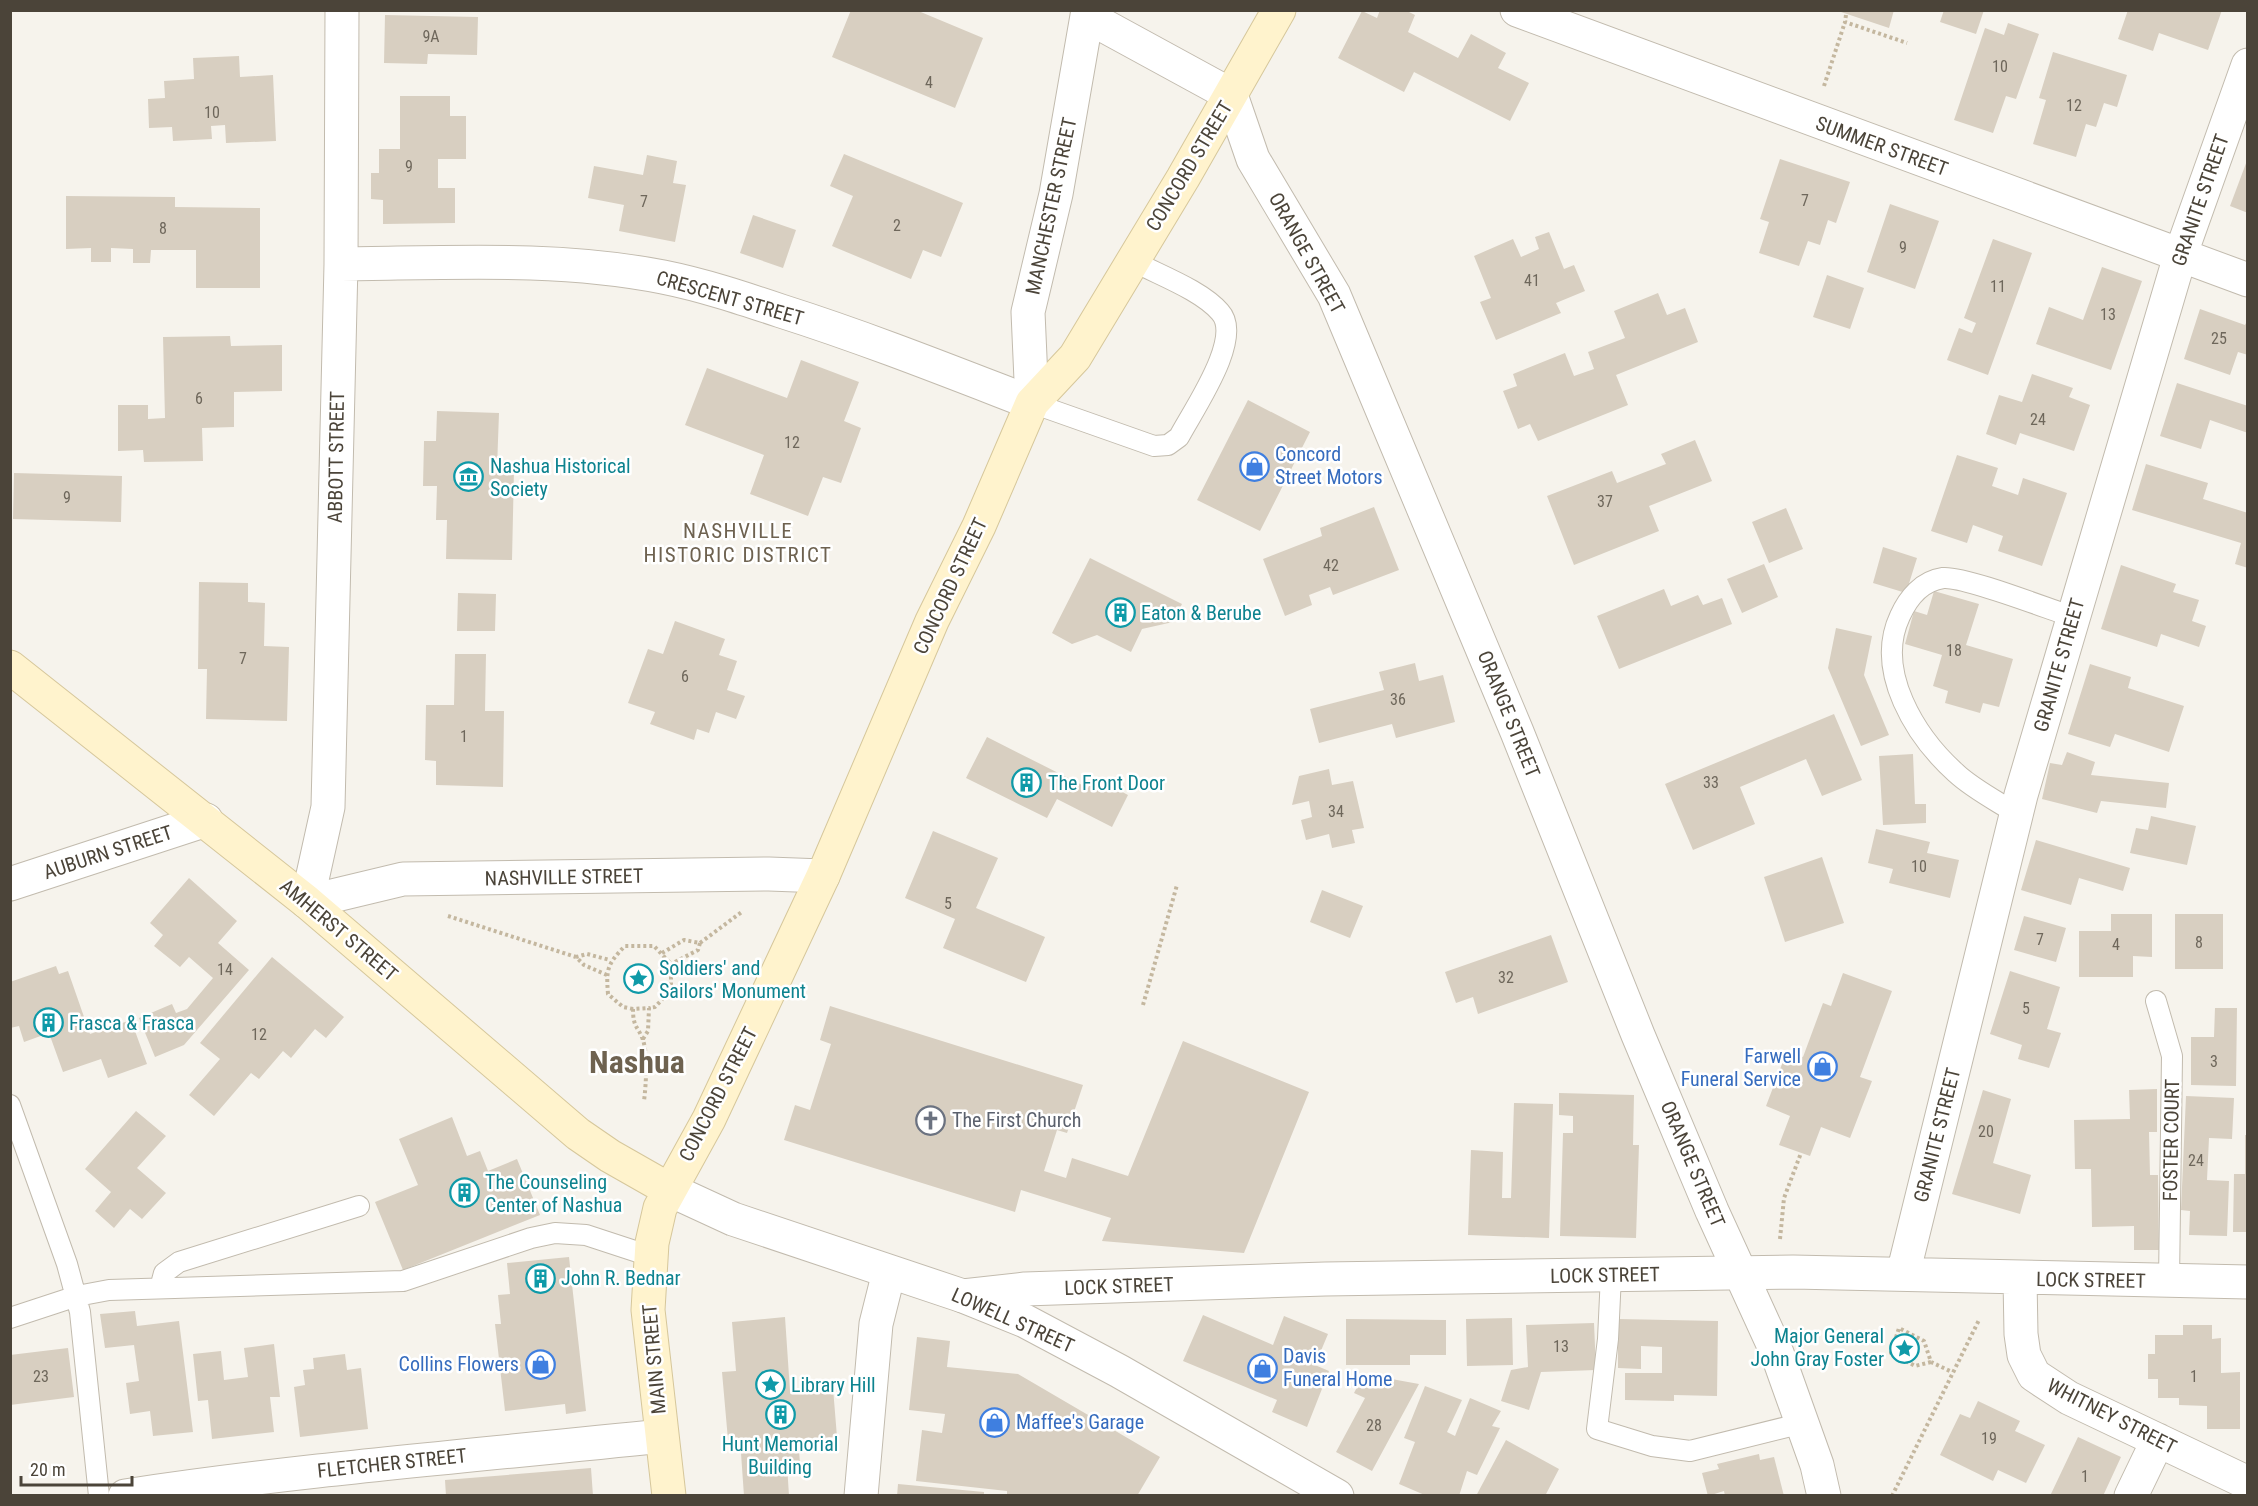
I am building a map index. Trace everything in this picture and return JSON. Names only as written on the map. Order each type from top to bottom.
[{"type":"main road","name":"CONCORD STREET","points":[[668,1189],[709,1119],[823,876],[932,621],[979,526],[1032,403],[1075,357],[1279,10]]},
{"type":"main road","name":"AMHERST STREET","points":[[10,667],[307,902],[578,1134],[610,1156],[668,1189]]},
{"type":"main road","name":"MAIN STREET","points":[[668,1189],[654,1228],[650,1256],[648,1310],[669,1496]]},
{"type":"street","name":"ABBOTT STREET","points":[[307,902],[328,807],[341,264],[342,10]]},
{"type":"street","name":"SUMMER STREET","points":[[1517,10],[2247,280]]},
{"type":"street","points":[[1088,14],[1231,95]]},
{"type":"street","name":"MANCHESTER STREET","points":[[1032,403],[1028,312],[1056,194],[1088,14]]},
{"type":"street","name":"GRANITE STREET","points":[[1903,1274],[2017,814],[2073,617],[2180,256],[2247,65]]},
{"type":"street","name":"ORANGE STREET","points":[[1231,95],[1253,159],[1334,295],[1517,732],[1638,1035],[1777,1353],[1803,1423],[1824,1496]]},
{"type":"street","name":"CRESCENT STREET","points":[[341,264],[532,263],[603,268],[662,277],[710,288],[849,333],[1032,403]]},
{"type":"street","name":"AUBURN STREET","points":[[10,884],[206,820]]},
{"type":"street","name":"NASHVILLE STREET","points":[[307,902],[403,879],[769,874],[823,876]]},
{"type":"street","name":"LOWELL STREET","points":[[668,1189],[733,1219],[963,1296],[1025,1321],[1082,1350],[1337,1496]]},
{"type":"street","points":[[861,1496],[876,1324],[889,1272]]},
{"type":"street","name":"LOCK STREET","points":[[963,1296],[1025,1289],[1313,1279],[1741,1273],[1903,1274],[2020,1279],[2247,1282]]},
{"type":"street","name":"WHITNEY STREET","points":[[2020,1279],[2022,1345],[2024,1355],[2034,1375],[2069,1398],[2247,1483]]},
{"type":"street","name":"FLETCHER STREET","points":[[125,1496],[217,1482],[366,1465],[661,1436]]},
{"type":"street","points":[[2131,1496],[2158,1440]]},
{"type":"lane","points":[[1032,403],[1154,446],[1168,445],[1179,437],[1225,349],[1229,329],[1222,314],[1208,301],[1133,261]]},
{"type":"lane","points":[[2017,814],[1957,774],[1927,742],[1906,709],[1895,675],[1893,642],[1898,622],[1907,602],[1922,586],[1943,578],[1963,581],[2073,617]]},
{"type":"lane","name":"FOSTER COURT","points":[[2156,1001],[2172,1056],[2169,1282]]},
{"type":"lane","points":[[10,1105],[18,1148],[77,1296],[84,1331],[99,1496]]},
{"type":"lane","points":[[160,1288],[164,1273],[179,1262],[359,1206]]},
{"type":"lane","points":[[10,1318],[77,1296],[109,1290],[403,1281],[531,1238],[555,1233],[586,1235],[650,1256]]},
{"type":"lane","points":[[1611,1275],[1608,1339],[1597,1429],[1652,1446],[1690,1450],[1803,1423]]},
{"type":"path","points":[[1822,93],[1846,15]]},
{"type":"path","points":[[1845,22],[1907,43]]},
{"type":"path","points":[[1143,1005],[1177,885]]},
{"type":"path","points":[[671,964],[698,950],[700,943],[748,907]]},
{"type":"path","points":[[446,915],[576,957],[584,965],[607,975]]},
{"type":"path","points":[[662,953],[684,940],[700,943]]},
{"type":"path","points":[[625,946],[654,946],[662,953],[671,964],[670,990],[655,1007],[633,1009],[623,1007],[608,994],[607,975],[610,960],[625,946]]},
{"type":"path","points":[[576,957],[587,954],[610,960]]},
{"type":"path","points":[[643,1039],[648,1031],[649,1008]]},
{"type":"path","points":[[633,1009],[633,1024],[643,1039],[646,1085],[644,1101]]},
{"type":"path","points":[[1779,1243],[1784,1198],[1801,1153]]},
{"type":"path","points":[[1892,1496],[1979,1320]]},
{"type":"path","points":[[1930,1362],[1923,1341],[1899,1328],[1891,1353],[1915,1366],[1930,1362],[1952,1372]]},
{"type":"building","points":[[851,10],[916,10],[983,38],[955,108],[832,57]]},
{"type":"building","points":[[1380,10],[1405,10],[1415,15],[1408,32],[1458,58],[1471,34],[1506,53],[1498,68],[1529,83],[1510,121],[1414,72],[1404,92],[1338,58],[1362,11],[1377,18]]},
{"type":"building","points":[[1835,10],[1894,10],[1889,28]]},
{"type":"building","points":[[1944,10],[1984,10],[1976,34],[1940,22]]},
{"type":"building","points":[[2128,10],[2222,10],[2208,50],[2159,33],[2153,51],[2118,39]]},
{"type":"building","points":[[385,15],[478,17],[477,55],[428,54],[427,64],[384,63]]},
{"type":"building","points":[[2008,23],[2039,34],[2016,99],[2006,96],[1993,133],[1954,120],[1985,28],[2004,35]]},
{"type":"building","points":[[2053,52],[2127,75],[2117,107],[2104,103],[2096,127],[2086,124],[2076,157],[2033,144],[2046,100],[2039,98]]},
{"type":"building","points":[[239,56],[240,77],[273,75],[276,141],[226,143],[225,125],[211,126],[212,139],[173,141],[172,127],[149,128],[148,99],[165,98],[164,81],[194,79],[193,58]]},
{"type":"building","points":[[400,96],[450,96],[450,116],[466,116],[466,159],[438,159],[438,188],[455,188],[455,223],[383,224],[383,200],[371,199],[371,173],[379,173],[379,149],[400,149]]},
{"type":"building","points":[[844,154],[963,203],[941,257],[923,250],[911,279],[832,246],[853,196],[830,186]]},
{"type":"building","points":[[647,155],[677,161],[673,183],[686,185],[675,242],[619,231],[624,205],[588,198],[594,166],[643,175]]},
{"type":"building","points":[[2248,158],[2248,213],[2230,206]]},
{"type":"building","points":[[1780,159],[1850,182],[1836,223],[1828,220],[1820,245],[1808,241],[1799,266],[1759,253],[1769,222],[1760,219]]},
{"type":"building","points":[[66,196],[175,197],[175,207],[260,208],[260,288],[196,288],[196,250],[151,250],[150,263],[133,263],[133,249],[111,248],[111,262],[91,262],[91,248],[66,249]]},
{"type":"building","points":[[1890,204],[1939,221],[1915,289],[1867,272]]},
{"type":"building","points":[[753,215],[796,230],[783,268],[740,253]]},
{"type":"building","points":[[1549,232],[1564,269],[1574,265],[1585,291],[1556,303],[1561,313],[1496,340],[1480,302],[1491,298],[1474,256],[1513,239],[1521,257],[1539,249],[1535,237]]},
{"type":"building","points":[[1993,239],[2032,253],[1988,375],[1947,360],[1959,328],[1972,333],[1976,323],[1964,318]]},
{"type":"building","points":[[2102,267],[2142,281],[2111,370],[2036,344],[2049,307],[2083,320]]},
{"type":"building","points":[[1827,275],[1864,288],[1850,329],[1813,317]]},
{"type":"building","points":[[1658,293],[1667,315],[1685,308],[1698,342],[1616,375],[1628,405],[1538,441],[1530,424],[1518,429],[1503,391],[1517,386],[1513,374],[1565,353],[1574,376],[1594,369],[1588,352],[1625,338],[1614,311]]},
{"type":"building","points":[[2200,309],[2245,325],[2248,319],[2248,355],[2238,352],[2230,375],[2184,359]]},
{"type":"building","points":[[230,336],[231,346],[282,345],[282,391],[234,392],[234,427],[202,428],[203,461],[144,462],[143,450],[118,451],[118,405],[148,405],[148,419],[165,418],[163,337]]},
{"type":"building","points":[[801,360],[859,382],[844,421],[861,428],[841,483],[823,477],[808,516],[750,494],[764,455],[685,425],[707,368],[787,398]]},
{"type":"building","points":[[2032,374],[2073,388],[2069,397],[2090,405],[2074,451],[2020,433],[2016,445],[1986,434],[1999,395],[2022,402]]},
{"type":"building","points":[[2177,383],[2248,406],[2248,433],[2210,420],[2201,449],[2160,436]]},
{"type":"building","name":"Concord Street Motors","points":[[1248,400],[1310,432],[1260,531],[1197,500]]},
{"type":"building","name":"Nashua Historical Society","points":[[437,411],[499,413],[497,468],[514,469],[512,560],[446,559],[447,520],[436,520],[437,486],[423,486],[424,441],[436,441]]},
{"type":"building","points":[[1695,440],[1712,481],[1649,506],[1659,531],[1574,565],[1547,496],[1612,471],[1617,483],[1666,464],[1661,454]]},
{"type":"building","points":[[1957,455],[1998,468],[1992,486],[2018,495],[2023,478],[2067,493],[2042,566],[1998,551],[2003,536],[1973,525],[1967,543],[1931,531]]},
{"type":"building","points":[[2146,464],[2208,483],[2203,499],[2248,513],[2248,568],[2235,564],[2241,543],[2132,510]]},
{"type":"building","points":[[14,473],[122,476],[121,522],[13,519]]},
{"type":"building","points":[[1374,507],[1399,570],[1333,595],[1330,587],[1309,595],[1312,605],[1285,616],[1263,559],[1322,536],[1320,528]]},
{"type":"building","points":[[1786,508],[1803,549],[1769,563],[1752,522]]},
{"type":"building","points":[[1883,547],[1917,558],[1906,593],[1873,583]]},
{"type":"building","name":"Eaton & Berube","points":[[1090,558],[1182,604],[1173,622],[1142,629],[1131,652],[1097,635],[1072,644],[1052,633]]},
{"type":"building","points":[[1764,564],[1778,597],[1742,613],[1727,579]]},
{"type":"building","points":[[2121,565],[2176,584],[2173,592],[2199,600],[2192,621],[2206,626],[2199,647],[2161,634],[2157,647],[2101,629]]},
{"type":"building","points":[[199,582],[248,583],[248,602],[265,603],[264,646],[289,647],[287,721],[206,719],[207,669],[198,669]]},
{"type":"building","points":[[1664,589],[1671,606],[1698,595],[1703,605],[1722,598],[1732,624],[1619,669],[1597,616]]},
{"type":"building","points":[[1934,591],[1979,604],[1966,645],[2013,659],[1999,707],[1983,703],[1980,713],[1945,703],[1948,691],[1933,686],[1942,655],[1905,644],[1914,611],[1927,615]]},
{"type":"building","points":[[458,593],[496,594],[495,631],[457,631]]},
{"type":"building","points":[[675,621],[725,639],[719,655],[737,661],[727,690],[745,696],[736,719],[716,712],[709,733],[697,729],[694,740],[650,724],[655,712],[628,703],[648,649],[663,654]]},
{"type":"building","points":[[1836,628],[1872,636],[1864,675],[1889,735],[1861,746],[1828,668]]},
{"type":"building","points":[[455,654],[486,654],[485,711],[504,711],[503,787],[436,785],[436,761],[425,760],[426,705],[454,705]]},
{"type":"building","points":[[1415,663],[1419,681],[1443,675],[1455,722],[1396,738],[1392,724],[1319,743],[1310,709],[1384,690],[1379,672]]},
{"type":"building","points":[[2090,664],[2131,677],[2128,688],[2184,706],[2169,752],[2115,734],[2110,747],[2068,734]]},
{"type":"building","points":[[1834,714],[1862,780],[1822,796],[1806,759],[1740,787],[1755,824],[1693,850],[1665,784]]},
{"type":"building","name":"The Front Door","points":[[987,737],[1088,788],[1094,777],[1128,795],[1112,827],[1057,799],[1047,818],[966,778]]},
{"type":"building","points":[[2067,752],[2095,762],[2091,775],[2169,783],[2166,808],[2101,801],[2097,813],[2042,799],[2050,763],[2062,765]]},
{"type":"building","points":[[1913,754],[1915,804],[1926,804],[1926,823],[1883,825],[1879,756]]},
{"type":"building","points":[[1329,769],[1332,785],[1353,781],[1364,828],[1352,830],[1355,843],[1332,848],[1329,834],[1306,840],[1301,820],[1312,817],[1309,801],[1292,805],[1299,776]]},
{"type":"building","points":[[2151,816],[2196,826],[2187,865],[2130,853],[2136,828],[2148,830]]},
{"type":"building","points":[[1876,829],[1930,842],[1927,853],[1959,860],[1950,898],[1889,883],[1893,869],[1868,863]]},
{"type":"building","points":[[933,831],[998,858],[976,908],[1045,937],[1026,982],[943,948],[955,919],[905,898]]},
{"type":"building","points":[[2036,840],[2130,868],[2123,891],[2079,878],[2071,905],[2021,890]]},
{"type":"building","points":[[1822,857],[1844,923],[1785,942],[1764,877]]},
{"type":"building","points":[[189,878],[237,921],[218,943],[249,970],[184,1045],[155,1057],[139,1018],[172,1004],[176,1013],[187,1009],[213,978],[189,957],[180,967],[154,946],[163,935],[150,923]]},
{"type":"building","points":[[1322,890],[1363,906],[1350,938],[1310,922]]},
{"type":"building","points":[[2111,914],[2152,914],[2152,957],[2133,956],[2133,977],[2079,977],[2079,931],[2111,931]]},
{"type":"building","points":[[2175,914],[2223,914],[2223,969],[2175,969]]},
{"type":"building","points":[[2024,916],[2066,928],[2056,962],[2014,950]]},
{"type":"building","points":[[1551,935],[1568,982],[1478,1014],[1473,997],[1456,1003],[1445,972]]},
{"type":"building","points":[[272,957],[344,1017],[326,1038],[315,1029],[291,1058],[283,1051],[259,1079],[251,1073],[214,1116],[189,1095],[220,1059],[200,1043]]},
{"type":"building","name":"Frasca & Frasca","points":[[56,966],[59,974],[68,971],[90,1034],[131,1020],[147,1064],[108,1078],[101,1059],[63,1072],[49,1033],[24,1042],[19,1026],[10,1028],[10,982]]},
{"type":"building","points":[[2010,971],[2060,987],[2047,1029],[2061,1033],[2049,1068],[2018,1059],[2022,1045],[1990,1034]]},
{"type":"building","name":"Farwell Funeral Service","points":[[1843,973],[1892,991],[1860,1077],[1872,1081],[1850,1138],[1821,1127],[1810,1156],[1779,1145],[1790,1116],[1766,1106],[1787,1051],[1803,1057],[1823,1003],[1831,1006]]},
{"type":"building","name":"The First Church","points":[[830,1006],[1083,1085],[1067,1133],[1057,1130],[1044,1171],[1066,1178],[1072,1158],[1128,1176],[1183,1041],[1309,1092],[1244,1253],[1102,1241],[1111,1218],[1021,1190],[1015,1212],[784,1140],[795,1105],[810,1110],[831,1044],[820,1040]]},
{"type":"building","points":[[2215,1008],[2237,1008],[2236,1086],[2191,1085],[2191,1037],[2214,1037]]},
{"type":"building","points":[[2157,1089],[2157,1132],[2149,1132],[2150,1175],[2158,1175],[2159,1250],[2134,1250],[2134,1226],[2092,1227],[2091,1169],[2075,1169],[2074,1120],[2130,1119],[2129,1090]]},
{"type":"building","points":[[1983,1090],[2011,1099],[1993,1163],[2031,1175],[2020,1214],[1952,1194]]},
{"type":"building","points":[[1559,1093],[1634,1095],[1633,1145],[1639,1145],[1636,1238],[1560,1236],[1563,1133],[1573,1133],[1573,1116],[1559,1115]]},
{"type":"building","points":[[2186,1096],[2234,1098],[2232,1139],[2209,1138],[2207,1180],[2229,1181],[2227,1236],[2189,1235],[2190,1211],[2181,1210]]},
{"type":"building","points":[[1514,1103],[1553,1104],[1549,1238],[1468,1235],[1471,1150],[1503,1152],[1502,1198],[1511,1198]]},
{"type":"building","points":[[136,1111],[166,1136],[137,1168],[166,1193],[142,1219],[130,1209],[114,1228],[95,1211],[111,1192],[85,1169]]},
{"type":"building","name":"The Counseling Center of Nashua","points":[[452,1117],[467,1156],[480,1151],[488,1171],[517,1159],[540,1215],[403,1270],[375,1202],[418,1185],[399,1139]]},
{"type":"building","points":[[2245,1135],[2248,1135],[2248,1232],[2233,1232],[2234,1174],[2245,1174]]},
{"type":"building","name":"Collins Flowers","points":[[569,1257],[586,1411],[566,1414],[565,1404],[505,1411],[495,1324],[501,1324],[498,1295],[510,1294],[507,1263]]},
{"type":"building","points":[[135,1311],[137,1326],[179,1321],[193,1432],[153,1436],[150,1411],[130,1414],[126,1383],[139,1381],[134,1345],[105,1348],[100,1314]]},
{"type":"building","name":"Davis Funeral Home","points":[[1203,1315],[1273,1345],[1284,1316],[1328,1334],[1315,1365],[1329,1371],[1307,1427],[1272,1412],[1277,1400],[1183,1361]]},
{"type":"building","name":"Hunt Memorial Building","points":[[785,1317],[790,1391],[833,1388],[837,1437],[798,1439],[800,1463],[787,1464],[789,1496],[744,1496],[740,1439],[728,1440],[722,1372],[736,1371],[732,1322]]},
{"type":"building","points":[[1512,1318],[1513,1365],[1467,1366],[1466,1319]]},
{"type":"building","points":[[1346,1319],[1446,1320],[1446,1355],[1410,1355],[1410,1365],[1346,1365]]},
{"type":"building","points":[[1618,1319],[1718,1321],[1717,1396],[1674,1395],[1674,1401],[1625,1400],[1625,1373],[1662,1373],[1662,1347],[1641,1346],[1641,1369],[1618,1368]]},
{"type":"building","points":[[1594,1323],[1596,1370],[1541,1372],[1529,1410],[1501,1401],[1511,1370],[1528,1367],[1526,1325]]},
{"type":"building","points":[[2183,1325],[2212,1325],[2212,1339],[2221,1338],[2221,1373],[2240,1372],[2240,1429],[2207,1429],[2207,1406],[2179,1405],[2179,1398],[2158,1398],[2158,1379],[2148,1379],[2148,1354],[2155,1354],[2155,1335],[2183,1335]]},
{"type":"building","name":"Maffee's Garage","points":[[917,1337],[950,1341],[947,1367],[1018,1374],[1160,1457],[1137,1496],[1007,1496],[1007,1491],[916,1481],[922,1430],[942,1433],[945,1414],[909,1410]]},
{"type":"building","points":[[274,1344],[280,1397],[270,1397],[274,1432],[212,1439],[208,1400],[198,1401],[193,1354],[221,1351],[224,1380],[248,1377],[244,1348]]},
{"type":"building","points":[[68,1348],[74,1397],[10,1405],[10,1355]]},
{"type":"building","points":[[345,1354],[347,1370],[361,1368],[368,1429],[300,1437],[294,1387],[305,1385],[303,1370],[314,1369],[313,1358]]},
{"type":"building","points":[[1364,1374],[1419,1384],[1372,1471],[1336,1452],[1365,1398],[1354,1393]]},
{"type":"building","points":[[1425,1386],[1462,1400],[1447,1432],[1455,1436],[1470,1398],[1501,1411],[1492,1426],[1500,1428],[1477,1475],[1467,1471],[1459,1496],[1427,1496],[1399,1484],[1415,1442],[1404,1438]]},
{"type":"building","points":[[1978,1401],[2020,1421],[2015,1431],[2045,1445],[2026,1483],[1998,1470],[1993,1481],[1940,1455],[1960,1414],[1970,1418]]},
{"type":"building","points":[[2078,1437],[2121,1457],[2103,1496],[2050,1496]]},
{"type":"building","points":[[1506,1440],[1559,1469],[1545,1496],[1476,1496]]},
{"type":"building","points":[[1759,1454],[1760,1460],[1774,1457],[1784,1496],[1725,1496],[1724,1491],[1708,1496],[1702,1473],[1719,1469],[1717,1464]]},
{"type":"building","points":[[591,1468],[593,1496],[446,1496],[445,1480]]},
{"type":"building","points":[[898,1484],[984,1492],[984,1496],[897,1496]]},
{"type":"place","name":"Concord Street Motors","points":[[1254,466]]},
{"type":"place","name":"Nashua Historical Society","points":[[469,477]]},
{"type":"place","name":"Eaton & Berube","points":[[1120,613]]},
{"type":"place","name":"The Front Door","points":[[1027,783]]},
{"type":"place","name":"Soldiers' and Sailors' Monument","points":[[638,979]]},
{"type":"place","name":"Frasca & Frasca","points":[[48,1023]]},
{"type":"place","name":"Farwell Funeral Service","points":[[1822,1067]]},
{"type":"place","name":"The First Church","points":[[931,1120]]},
{"type":"place","name":"The Counseling Center of Nashua","points":[[464,1193]]},
{"type":"place","name":"John R. Bednar","points":[[540,1278]]},
{"type":"place","name":"Major General John Gray Foster","points":[[1905,1348]]},
{"type":"place","name":"Collins Flowers","points":[[540,1364]]},
{"type":"place","name":"Davis Funeral Home","points":[[1262,1368]]},
{"type":"place","name":"Library Hill","points":[[770,1385]]},
{"type":"place","name":"Hunt Memorial Building","points":[[780,1414]]},
{"type":"place","name":"Maffee's Garage","points":[[995,1422]]},
{"type":"district","name":"NASHVILLE HISTORIC DISTRICT","points":[[738,543]]},
{"type":"district","name":"Nashua","points":[[637,1062]]}]
